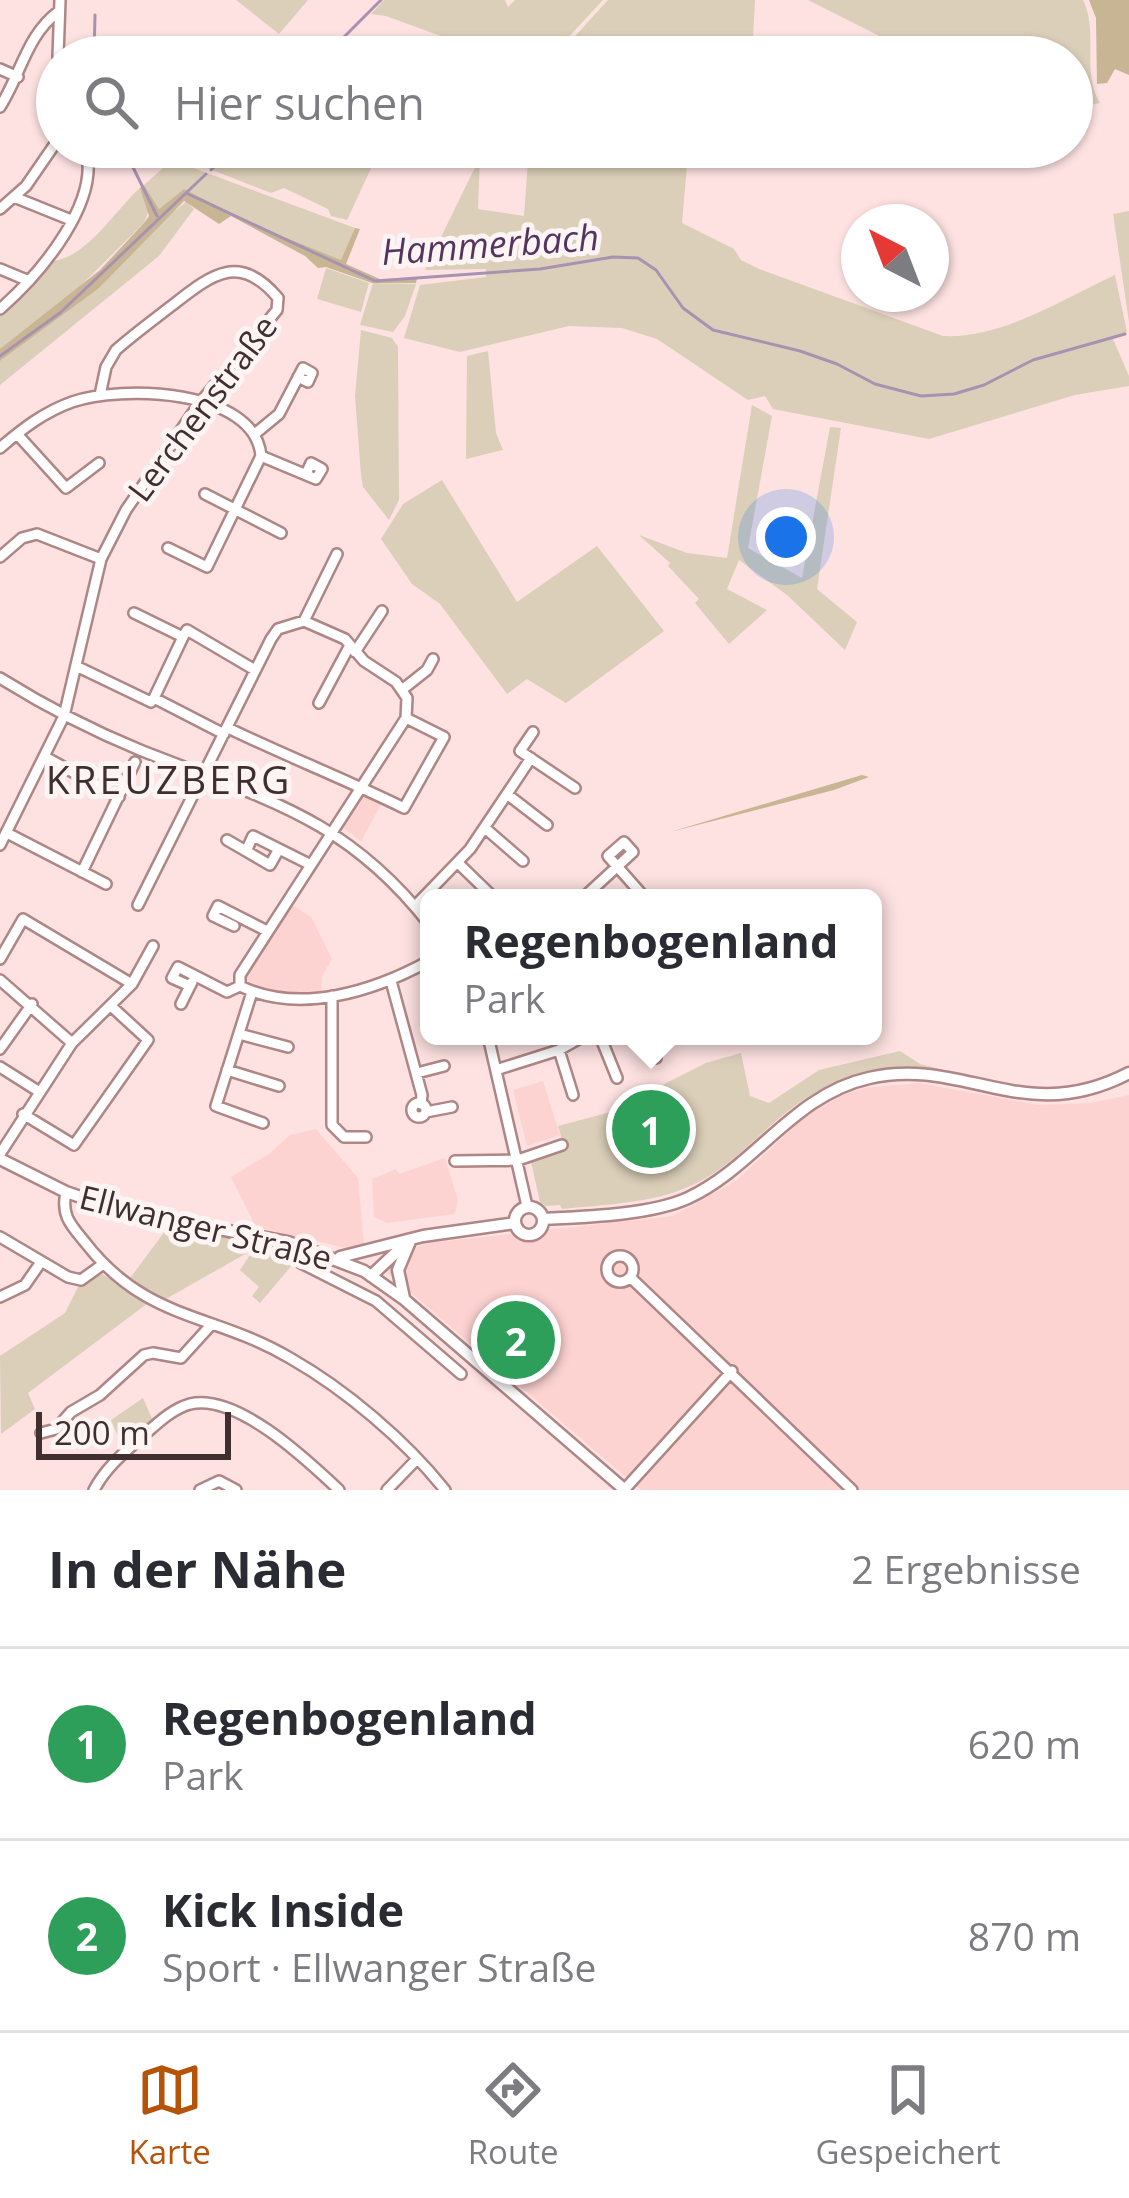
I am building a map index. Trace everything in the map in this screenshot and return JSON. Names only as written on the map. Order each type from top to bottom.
[{"type":"main road","points":[[543,1219],[685,1200],[732,1170],[815,1099],[862,1079],[898,1073],[925,1075],[992,1090],[1057,1095],[1106,1084],[1129,1073]]},
{"type":"main road","name":"Ellwanger Straße","points":[[0,1156],[66,1192],[163,1222],[289,1242],[368,1274],[405,1300],[624,1490]]},
{"type":"main road","points":[[527,1206],[539,1211],[543,1219],[542,1227],[532,1235],[523,1234],[515,1223],[516,1214],[527,1206]]},
{"type":"main road","points":[[337,1258],[411,1239],[515,1223]]},
{"type":"main road","points":[[368,1274],[411,1239]]},
{"type":"main road","points":[[405,1300],[398,1270],[411,1239]]},
{"type":"main road","points":[[368,1274],[382,1250],[394,1244]]},
{"type":"street","points":[[59,36],[60,5]]},
{"type":"street","points":[[0,106],[18,77],[27,44],[60,5]]},
{"type":"street","points":[[0,69],[18,77]]},
{"type":"street","points":[[0,209],[36,168]]},
{"type":"street","points":[[0,309],[29,281],[71,220],[90,168]]},
{"type":"street","points":[[14,197],[71,220]]},
{"type":"street","points":[[0,269],[29,281]]},
{"type":"street","name":"Lerchenstraße","points":[[0,845],[64,716],[101,559],[126,510],[199,404],[279,305],[272,291],[253,275],[229,272],[208,278],[116,350],[106,367],[100,395]]},
{"type":"street","points":[[256,433],[279,414],[298,376]]},
{"type":"street","points":[[0,448],[51,411],[100,395],[168,394],[237,418],[256,433],[262,456],[207,568],[168,548]]},
{"type":"street","points":[[17,434],[66,488],[99,463]]},
{"type":"street","points":[[262,456],[306,474]]},
{"type":"street","points":[[206,494],[280,533]]},
{"type":"street","points":[[0,557],[22,538],[38,534],[101,559]]},
{"type":"street","points":[[304,621],[337,554]]},
{"type":"street","points":[[319,703],[382,610]]},
{"type":"street","points":[[134,613],[183,637]]},
{"type":"street","points":[[138,905],[278,629],[304,621],[352,648],[403,689],[409,708],[406,718],[267,931],[240,975],[240,986]]},
{"type":"street","points":[[76,667],[151,702],[187,630],[255,670]]},
{"type":"street","points":[[403,689],[433,659]]},
{"type":"street","points":[[0,678],[64,716],[252,790],[332,832],[391,880],[420,912]]},
{"type":"street","points":[[154,698],[404,808],[444,737],[406,718]]},
{"type":"street","points":[[533,732],[520,751],[575,788]]},
{"type":"street","points":[[45,757],[119,797]]},
{"type":"street","points":[[432,889],[485,828],[531,758]]},
{"type":"street","points":[[82,872],[136,762]]},
{"type":"street","points":[[507,794],[547,825]]},
{"type":"street","points":[[0,809],[15,817]]},
{"type":"street","points":[[485,828],[523,861]]},
{"type":"street","points":[[7,833],[106,884]]},
{"type":"street","points":[[246,851],[253,836],[311,865]]},
{"type":"street","points":[[227,840],[270,865],[279,849]]},
{"type":"street","points":[[592,889],[614,862],[637,889]]},
{"type":"street","points":[[458,863],[484,889]]},
{"type":"street","points":[[415,906],[420,901]]},
{"type":"street","points":[[0,959],[23,920],[132,984]]},
{"type":"street","points":[[234,926],[267,931]]},
{"type":"street","points":[[0,1156],[72,1043],[132,984],[153,946]]},
{"type":"street","points":[[240,986],[298,998],[332,996],[391,981],[420,966]]},
{"type":"street","points":[[0,980],[72,1043]]},
{"type":"street","points":[[181,1004],[193,981],[227,992],[240,986]]},
{"type":"street","points":[[391,981],[423,1108],[452,1107]]},
{"type":"street","points":[[252,992],[216,1106],[263,1123]]},
{"type":"street","points":[[332,996],[332,1125],[344,1137],[365,1137]]},
{"type":"street","points":[[0,1049],[32,1004]]},
{"type":"street","points":[[23,1114],[74,1145],[148,1040],[111,1006]]},
{"type":"street","points":[[239,1034],[288,1047]]},
{"type":"street","points":[[491,1045],[527,1206]]},
{"type":"street","points":[[499,1069],[568,1045]]},
{"type":"street","points":[[604,1045],[617,1078]]},
{"type":"street","points":[[650,1045],[656,1058]]},
{"type":"street","points":[[559,1050],[573,1095]]},
{"type":"street","points":[[417,1073],[444,1066]]},
{"type":"street","points":[[0,1067],[38,1091]]},
{"type":"street","points":[[227,1070],[279,1086]]},
{"type":"street","points":[[455,1161],[518,1160],[562,1145]]},
{"type":"street","points":[[66,1192],[63,1209],[68,1221],[103,1265],[143,1296],[293,1359],[362,1410],[445,1490]]},
{"type":"street","points":[[0,1238],[81,1280],[103,1265]]},
{"type":"street","points":[[0,1297],[25,1285],[41,1262]]},
{"type":"street","points":[[301,1263],[376,1301],[461,1374]]},
{"type":"street","points":[[353,1290],[368,1274]]},
{"type":"street","points":[[630,1277],[852,1490]]},
{"type":"street","points":[[41,1433],[56,1429],[144,1355],[181,1358],[211,1324]]},
{"type":"street","points":[[624,1490],[732,1371]]},
{"type":"street","points":[[94,1490],[112,1463],[170,1414],[184,1406],[211,1402],[264,1428],[339,1490]]},
{"type":"street","points":[[387,1490],[417,1459]]},
{"type":"street","points":[[200,1490],[219,1481],[236,1490]]},
{"type":"shaded area","points":[[236,0],[308,0],[279,34]]},
{"type":"shaded area","points":[[384,0],[505,0],[508,7],[515,0],[603,0],[570,36],[441,36],[371,14]]},
{"type":"shaded area","points":[[608,0],[755,0],[753,36],[575,36]]},
{"type":"shaded area","points":[[808,0],[1083,0],[1090,36],[879,36]]},
{"type":"shaded area","points":[[1089,0],[1129,0],[1129,75],[1115,69],[1107,83],[1097,84],[1096,18]]},
{"type":"shaded area","points":[[163,168],[194,168],[355,228],[342,261],[184,189],[159,209],[144,185]]},
{"type":"shaded area","points":[[207,168],[371,168],[347,220],[331,216],[328,209],[284,188],[271,193]]},
{"type":"shaded area","points":[[475,168],[480,168],[478,209],[524,216],[527,168],[687,168],[682,223],[734,249],[741,260],[759,269],[841,299],[841,312],[877,312],[943,336],[1010,324],[1115,275],[1127,332],[1113,339],[1129,386],[1075,395],[929,439],[773,409],[765,396],[748,400],[657,339],[622,328],[569,326],[460,352],[404,338],[420,285],[486,277],[486,269],[425,270]]},
{"type":"shaded area","points":[[144,185],[159,209],[184,189],[341,260],[355,228],[360,229],[346,264],[382,280],[417,278],[416,283],[372,283],[318,268],[305,256],[231,216],[219,224],[184,201],[98,289],[0,361],[0,349],[100,270],[144,223],[149,216],[140,188]]},
{"type":"shaded area","points":[[140,188],[149,209],[144,223],[55,311],[0,352],[0,311],[47,261],[86,245]]},
{"type":"shaded area","points":[[186,202],[194,209],[159,256],[0,385],[0,361],[98,289],[159,223]]},
{"type":"shaded area","points":[[1129,211],[1129,322],[1113,214]]},
{"type":"shaded area","points":[[326,268],[369,283],[361,312],[317,299]]},
{"type":"shaded area","points":[[373,283],[416,284],[405,316],[393,332],[360,325]]},
{"type":"shaded area","points":[[361,330],[392,338],[398,347],[399,500],[389,520],[363,487],[361,475],[355,396]]},
{"type":"shaded area","points":[[488,351],[496,433],[503,450],[466,459],[467,356]]},
{"type":"shaded area","points":[[752,405],[772,416],[748,548],[802,578],[830,427],[841,428],[817,589],[857,622],[845,650],[787,595],[739,560],[727,589],[767,610],[729,644],[670,563],[639,535],[687,553],[727,558]]},
{"type":"shaded area","points":[[442,480],[517,602],[597,546],[664,631],[566,703],[527,679],[507,694],[440,604],[412,584],[381,539],[403,504]]},
{"type":"shaded area","points":[[862,775],[869,777],[670,832]]},
{"type":"shaded area","points":[[363,792],[383,801],[361,841],[341,826]]},
{"type":"shaded area","points":[[289,903],[311,917],[332,959],[322,976],[321,993],[277,991],[244,981],[243,973]]},
{"type":"shaded area","points":[[900,1051],[920,1064],[991,1082],[899,1071],[848,1078],[797,1105],[721,1168],[688,1187],[659,1197],[562,1209],[540,1202],[531,1162],[565,1149],[558,1126],[637,1105],[666,1083],[706,1063],[741,1053],[750,1096],[769,1103],[819,1070]]},
{"type":"shaded area","points":[[543,1081],[560,1135],[527,1146],[513,1090]]},
{"type":"shaded area","points":[[919,1083],[1038,1105],[1090,1103],[1129,1095],[1129,1490],[641,1490],[381,1267],[400,1253],[427,1243],[673,1216],[737,1180],[803,1118],[840,1096],[864,1088]]},
{"type":"shaded area","points":[[316,1129],[358,1178],[364,1244],[346,1248],[256,1227],[231,1177],[290,1135]]},
{"type":"shaded area","points":[[445,1158],[458,1200],[455,1214],[387,1223],[374,1217],[372,1179]]},
{"type":"shaded area","points":[[168,1227],[304,1251],[260,1303],[252,1296],[259,1287],[240,1270],[254,1249],[164,1300],[128,1281]]},
{"type":"shaded area","points":[[102,1274],[148,1303],[28,1393],[35,1409],[1,1434],[0,1356],[65,1313],[79,1285]]},
{"type":"shaded area","points":[[143,1398],[153,1421],[123,1448],[111,1420]]},
{"type":"waterway","points":[[345,36],[381,0]]},
{"type":"waterway","points":[[94,36],[95,15]]},
{"type":"waterway","points":[[133,168],[157,216]]},
{"type":"waterway","points":[[0,356],[61,312],[206,174]]},
{"type":"waterway","name":"Hammerbach","points":[[186,193],[375,281],[638,258],[656,270],[683,308],[713,330],[800,351],[875,384],[921,396],[954,394],[984,385],[1033,360],[1125,334]]},
{"type":"place","name":"Regenbogenland","points":[[651,1129]]},
{"type":"place","name":"Kick Inside","points":[[516,1340]]},
{"type":"district","name":"KREUZBERG","points":[[169,778]]}]
